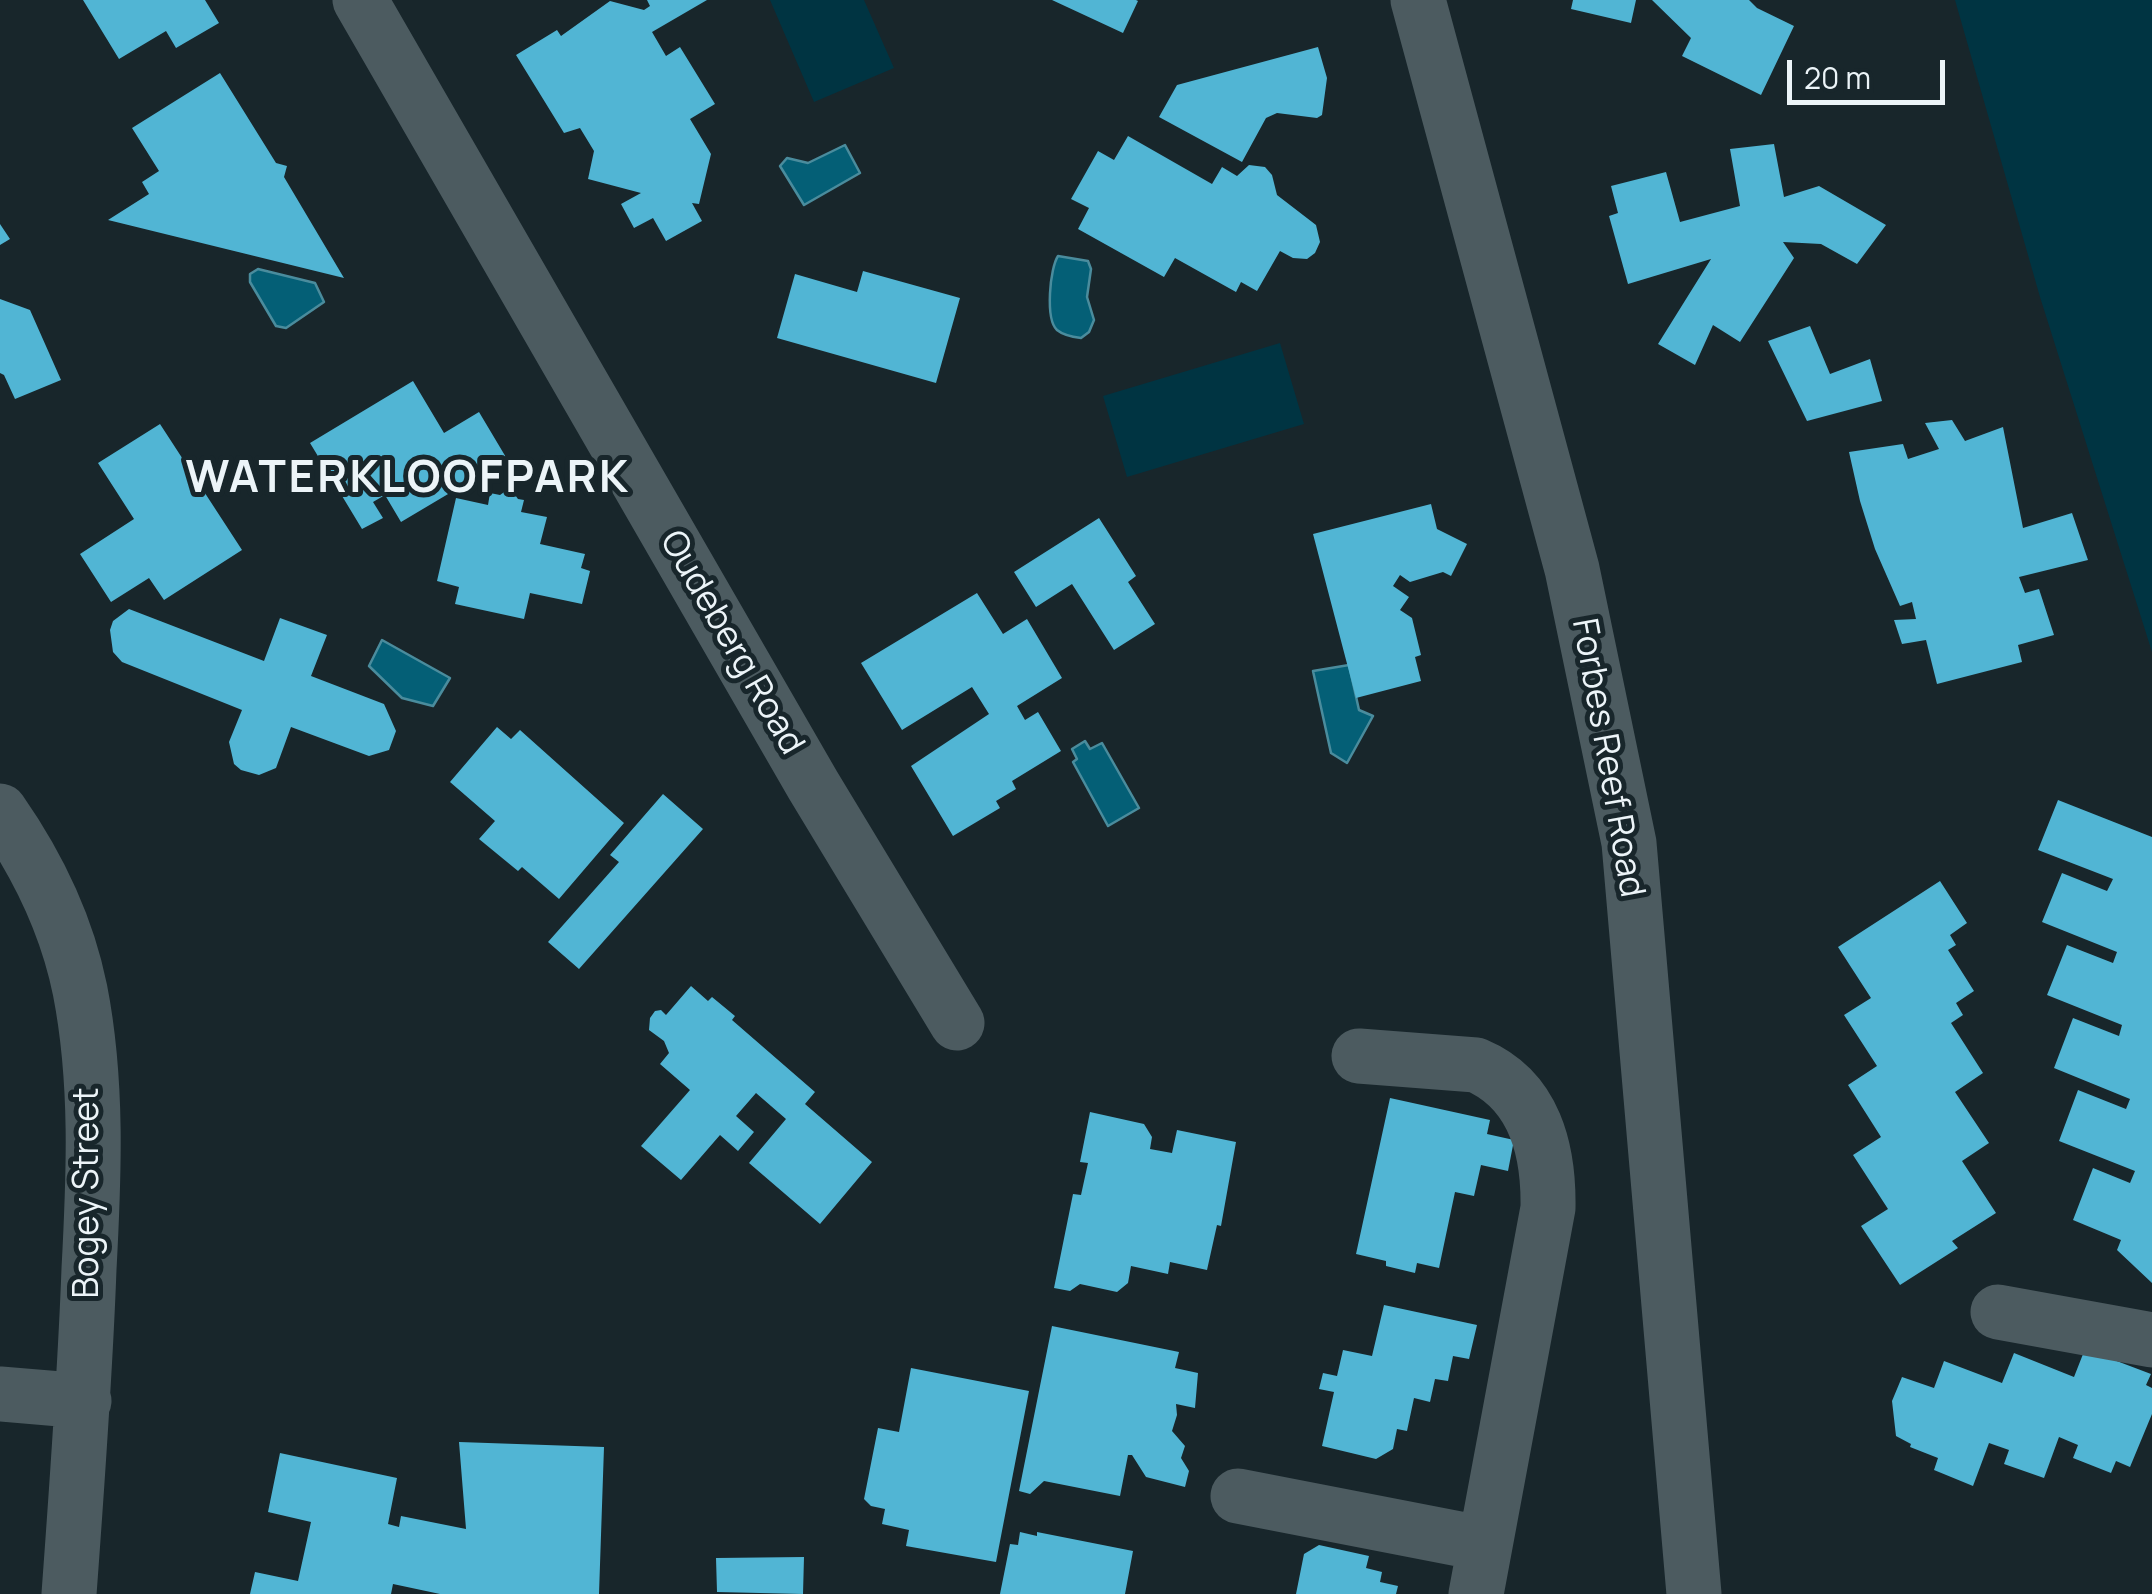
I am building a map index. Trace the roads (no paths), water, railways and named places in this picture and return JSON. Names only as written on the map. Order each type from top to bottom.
[{"type":"street","name":"Oudeberg Road","points":[[360,0],[813,785],[957,1023]]},
{"type":"street","name":"Forbes Reef Road","points":[[1418,0],[1572,569],[1629,843],[1694,1594]]},
{"type":"street","name":"Bogey Street","points":[[0,811],[16,833],[59,918],[80,990],[95,1136],[84,1401],[69,1594]]},
{"type":"street","points":[[1238,1496],[1481,1569],[1548,1208],[1548,1176],[1532,1113],[1491,1071],[1476,1065],[1359,1056]]},
{"type":"street","points":[[1998,1312],[2152,1340]]},
{"type":"street","points":[[0,1394],[84,1401]]},
{"type":"district","name":"WATERKLOOFPARK","points":[[408,479]]}]
